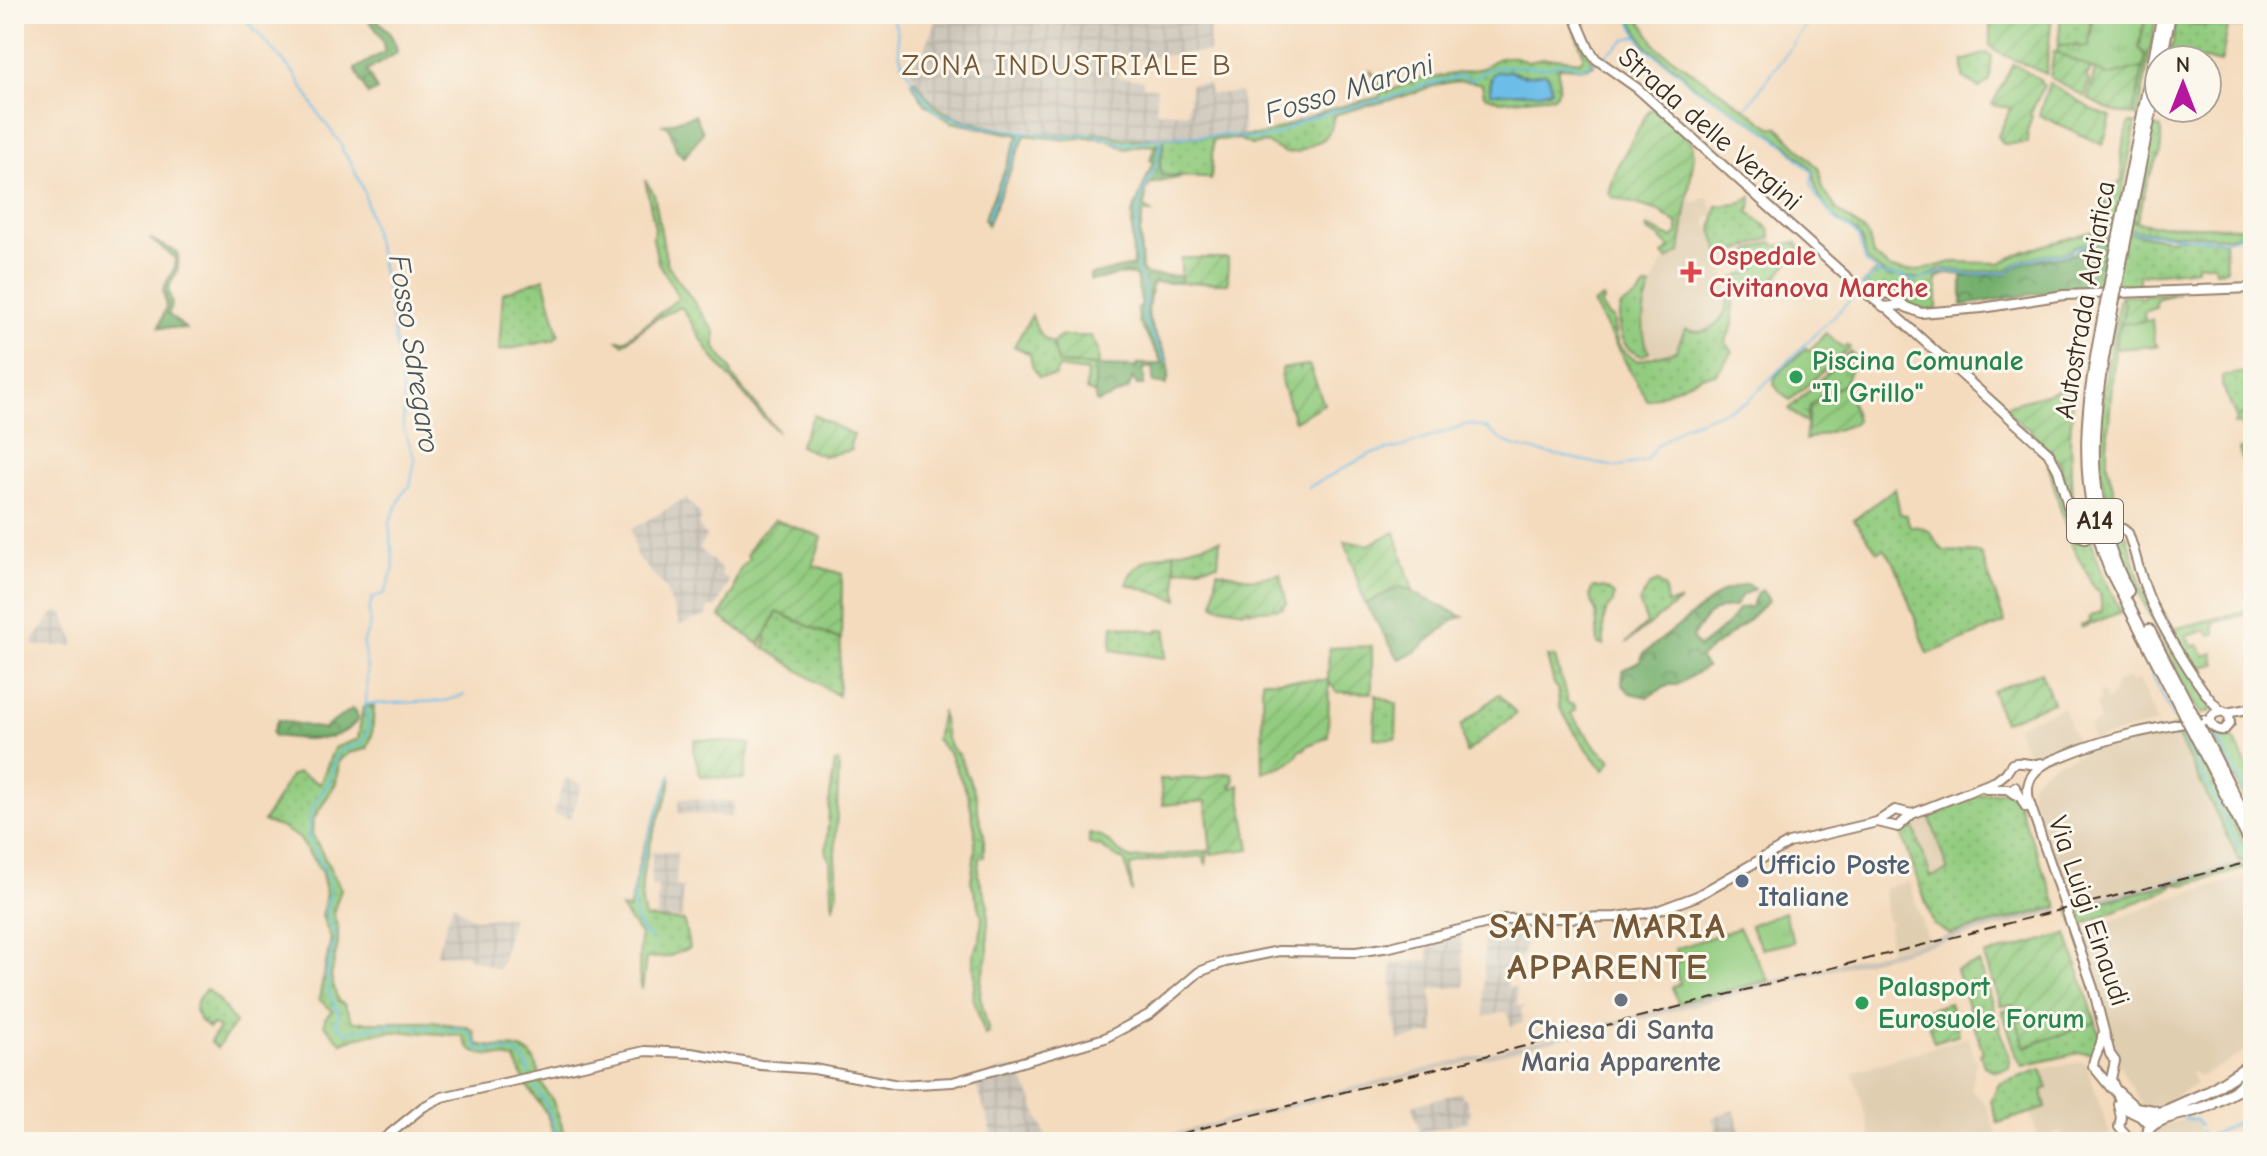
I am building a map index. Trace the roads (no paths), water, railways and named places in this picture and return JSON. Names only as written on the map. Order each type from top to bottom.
[{"type":"highway","name":"Autostrada Adriatica","points":[[2163,14],[2108,310],[2093,437],[2095,476],[2102,524],[2124,582],[2253,848]]},
{"type":"highway","points":[[2164,44],[2170,14]]},
{"type":"highway","name":"Autostrada Adriatica","points":[[2129,200],[2147,124]]},
{"type":"highway","name":"Autostrada Adriatica","points":[[2191,719],[2253,832]]},
{"type":"highway","points":[[2142,1128],[2168,1110],[2231,1079],[2253,1063]]},
{"type":"highway","points":[[2231,1079],[2251,1077]]},
{"type":"highway","points":[[2142,1128],[2195,1112],[2251,1077]]},
{"type":"highway","points":[[2116,1091],[2140,1110],[2168,1110]]},
{"type":"main road","name":"Strada delle Vergini","points":[[1574,14],[1596,59],[1637,88],[1860,289],[1888,304]]},
{"type":"main road","points":[[1888,304],[1928,313],[2064,295],[2253,288]]},
{"type":"main road","points":[[1888,304],[2050,453],[2058,470],[2076,535],[2085,538],[2116,529],[2128,533],[2149,598],[2220,713],[2226,728],[2221,730],[2202,720],[2118,736],[2048,763],[2024,786],[1990,785]]},
{"type":"main road","points":[[2211,725],[2220,713]]},
{"type":"main road","points":[[1888,820],[1898,827],[1906,815],[1990,785],[2012,764],[2036,765],[2117,734],[2220,713]]},
{"type":"main road","points":[[2026,765],[2030,780]]},
{"type":"main road","points":[[2006,773],[2014,786]]},
{"type":"main road","name":"Via Luigi Einaudi","points":[[2014,786],[2026,808],[2098,1018],[2103,1038],[2093,1066],[2113,1092],[2121,1117],[2119,1127],[2132,1140],[2142,1128],[2127,1110],[2111,1079],[2115,1061],[2110,1054],[2093,988],[2029,801],[2030,780]]},
{"type":"main road","points":[[1973,791],[2008,789],[2026,808]]},
{"type":"main road","points":[[380,1142],[435,1099],[538,1073],[652,1051],[814,1069],[907,1086],[953,1082],[1073,1049],[1133,1025],[1157,1009],[1193,976],[1225,962],[1279,951],[1380,949],[1433,939],[1504,919],[1616,917],[1654,912],[1706,891],[1789,843],[1888,820],[1895,810],[1906,815]]},
{"type":"main road","name":"Via Luigi Einaudi","points":[[2099,1054],[2110,1054]]},
{"type":"main road","points":[[2102,1075],[2113,1071]]},
{"type":"main road","points":[[2121,1117],[2142,1128]]},
{"type":"water","points":[[1510,71],[1524,76],[1545,73],[1549,77],[1551,90],[1540,93],[1490,93],[1492,75]]},
{"type":"waterway","name":"Fosso Sdregaro","points":[[240,14],[294,73],[341,144],[364,192],[387,290],[404,400],[403,427],[415,459],[410,486],[403,493],[389,523],[394,567],[385,593],[372,598],[370,624],[363,644],[367,669],[368,730],[363,743],[340,751],[335,758],[330,780],[311,810],[309,840],[331,890],[326,913],[335,935],[327,973],[328,990],[339,1014],[336,1024],[345,1032],[386,1025],[463,1029],[471,1034],[478,1049],[517,1054],[527,1065],[530,1075]]},
{"type":"waterway","name":"Fosso Maroni","points":[[890,14],[897,29],[900,56],[905,68],[936,112],[973,125],[1067,137],[1088,133],[1123,144],[1163,138],[1226,135],[1261,139],[1323,114],[1462,76],[1472,80],[1486,70],[1501,66],[1546,67],[1566,63],[1582,68],[1596,61]]},
{"type":"waterway","points":[[1627,14],[1644,47],[1681,74],[1689,84],[1775,137],[1813,172],[1811,184],[1816,196],[1837,221],[1858,237],[1866,263],[1882,275],[1901,276],[1914,281],[1948,271],[1970,275],[2007,272],[2024,260],[2072,252],[2118,229]]},
{"type":"waterway","points":[[1747,107],[1815,14]]},
{"type":"waterway","name":"Fosso Maroni","points":[[1601,58],[1627,39],[1637,36]]},
{"type":"waterway","points":[[987,219],[1023,132]]},
{"type":"waterway","points":[[1162,140],[1157,162],[1140,200],[1136,231],[1137,269],[1145,290],[1144,320],[1167,363]]},
{"type":"waterway","points":[[2132,232],[2224,240],[2240,236],[2247,241],[2253,240]]},
{"type":"waterway","points":[[1862,287],[1877,271]]},
{"type":"waterway","points":[[1504,441],[1516,447],[1615,467],[1646,461],[1656,446],[1684,426],[1747,402],[1858,292]]},
{"type":"waterway","points":[[1309,487],[1370,454],[1402,447],[1468,424],[1486,428],[1502,440]]},
{"type":"waterway","points":[[2123,612],[2173,718]]},
{"type":"waterway","points":[[366,704],[445,701],[464,695]]},
{"type":"waterway","points":[[2206,725],[2220,742],[2253,806]]},
{"type":"waterway","points":[[2180,731],[2246,860]]},
{"type":"waterway","points":[[652,940],[638,923],[634,896],[641,861],[671,773]]},
{"type":"waterway","name":"Fosso Sdregaro","points":[[532,1081],[546,1104],[561,1142]]},
{"type":"waterway","points":[[2201,1131],[2205,1138],[2246,1118],[2253,1085]]},
{"type":"waterway","points":[[2182,1118],[2196,1120],[2200,1126]]},
{"type":"railway","points":[[1147,1142],[2253,861]]},
{"type":"place","name":"Ospedale Civitanova Marche","points":[[1691,272]]},
{"type":"place","name":"Piscina Comunale \"Il Grillo\"","points":[[1796,377]]},
{"type":"place","name":"Ufficio Poste Italiane","points":[[1742,881]]},
{"type":"place","name":"Chiesa di Santa Maria Apparente","points":[[1621,1000]]},
{"type":"place","name":"Palasport Eurosuole Forum","points":[[1862,1003]]},
{"type":"district","name":"ZONA INDUSTRIALE B","points":[[1067,65]]},
{"type":"district","name":"SANTA MARIA APPARENTE","points":[[1608,946]]}]
